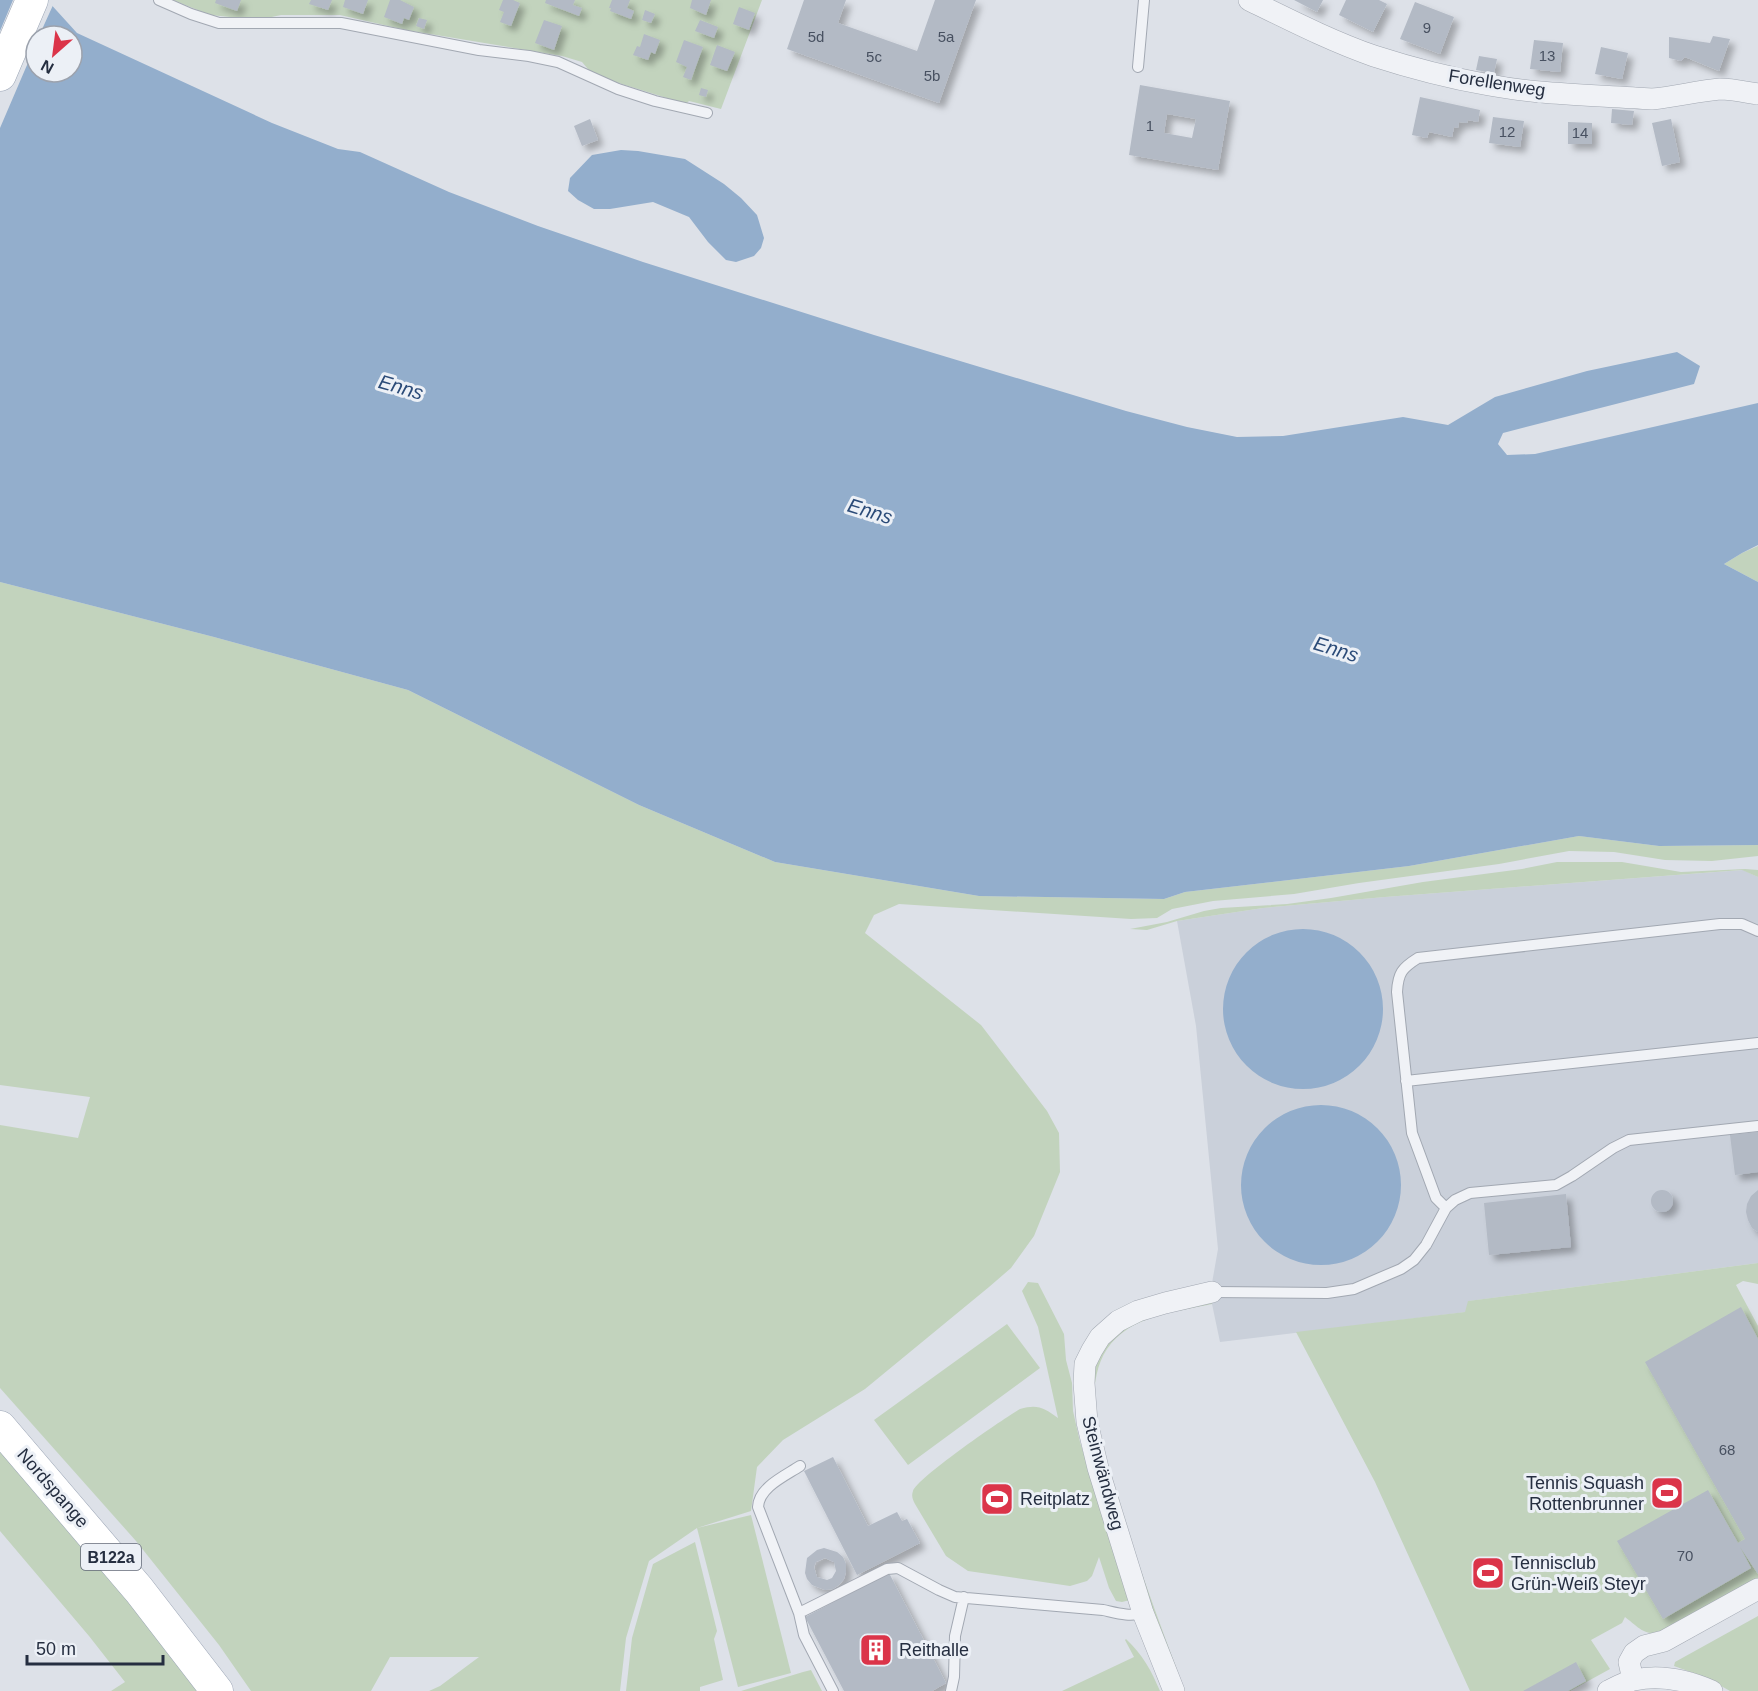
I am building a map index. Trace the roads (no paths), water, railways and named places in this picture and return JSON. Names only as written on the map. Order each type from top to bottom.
[{"type":"main road","points":[[0,75],[32,0]]},
{"type":"main road","name":"Nordspange","points":[[0,1427],[139,1590],[218,1691]]},
{"type":"street","name":"Forellenweg","points":[[1249,0],[1305,28],[1373,55],[1489,85],[1522,90],[1652,99],[1717,89],[1758,94]]},
{"type":"street","name":"Steinwändweg","points":[[1174,1691],[1143,1613],[1098,1468],[1087,1422],[1085,1364],[1100,1337],[1118,1321],[1138,1311],[1212,1292]]},
{"type":"street","points":[[1633,1680],[1629,1662],[1634,1653],[1644,1646],[1664,1641],[1758,1589]]},
{"type":"street","points":[[1608,1691],[1633,1680],[1666,1677],[1692,1682],[1712,1691]]},
{"type":"lane","points":[[159,0],[219,23],[340,23],[469,48],[539,58],[558,62],[610,86],[655,101],[707,113]]},
{"type":"lane","points":[[1138,67],[1144,0]]},
{"type":"lane","points":[[1446,1208],[1436,1198],[1412,1133],[1397,992],[1398,978],[1405,966],[1418,958],[1720,924],[1742,924],[1758,931]]},
{"type":"lane","points":[[1406,1081],[1758,1043]]},
{"type":"lane","points":[[1212,1292],[1327,1293],[1354,1289],[1401,1269],[1414,1260],[1426,1245],[1446,1208],[1455,1200],[1470,1193],[1556,1185],[1629,1140],[1758,1126]]},
{"type":"lane","points":[[800,1466],[764,1490],[758,1507],[799,1613],[804,1635],[833,1691]]},
{"type":"lane","points":[[799,1613],[887,1569],[898,1568],[956,1597],[1103,1610],[1123,1615],[1143,1613]]},
{"type":"lane","points":[[951,1691],[954,1677],[955,1636],[964,1597]]},
{"type":"water","name":"Enns","points":[[0,0],[47,0],[69,24],[24,24],[24,84],[84,84],[84,36],[272,123],[338,149],[360,152],[449,192],[538,226],[643,262],[874,335],[1126,411],[1187,427],[1237,437],[1283,436],[1403,417],[1448,425],[1495,397],[1587,371],[1677,352],[1700,366],[1694,384],[1503,433],[1498,444],[1507,455],[1535,454],[1758,403],[1758,545],[1724,564],[1758,582],[1758,845],[1659,846],[1579,836],[1409,866],[1185,892],[1164,899],[979,896],[775,862],[639,805],[408,690],[0,582]]},
{"type":"water","points":[[621,150],[685,159],[724,184],[757,215],[764,238],[761,248],[754,256],[736,262],[726,260],[708,242],[689,217],[653,202],[610,209],[594,209],[568,191],[570,178],[592,155]]},
{"type":"water","points":[[1303,929],[1319,930],[1334,935],[1348,942],[1360,952],[1370,964],[1377,978],[1382,993],[1382,1025],[1377,1040],[1370,1054],[1360,1066],[1348,1076],[1334,1083],[1319,1088],[1303,1089],[1287,1088],[1272,1083],[1258,1076],[1246,1066],[1236,1054],[1229,1040],[1224,1025],[1223,1009],[1224,993],[1229,978],[1236,964],[1246,952],[1258,942],[1272,935],[1287,930]]},
{"type":"water","points":[[1321,1105],[1337,1106],[1352,1111],[1366,1118],[1378,1128],[1388,1140],[1395,1154],[1400,1169],[1400,1201],[1395,1216],[1388,1230],[1378,1242],[1366,1252],[1352,1259],[1337,1264],[1321,1265],[1305,1264],[1290,1259],[1276,1252],[1264,1242],[1254,1230],[1247,1216],[1242,1201],[1241,1185],[1242,1169],[1247,1154],[1254,1140],[1264,1128],[1276,1118],[1290,1111],[1305,1106]]},
{"type":"place","name":"Tennis Squash Rottenbrunner","points":[[1667,1493]]},
{"type":"place","name":"Reitplatz","points":[[997,1499]]},
{"type":"place","name":"Tennisclub Grün-Weiß Steyr","points":[[1488,1573]]},
{"type":"place","name":"Reithalle","points":[[876,1650]]}]
